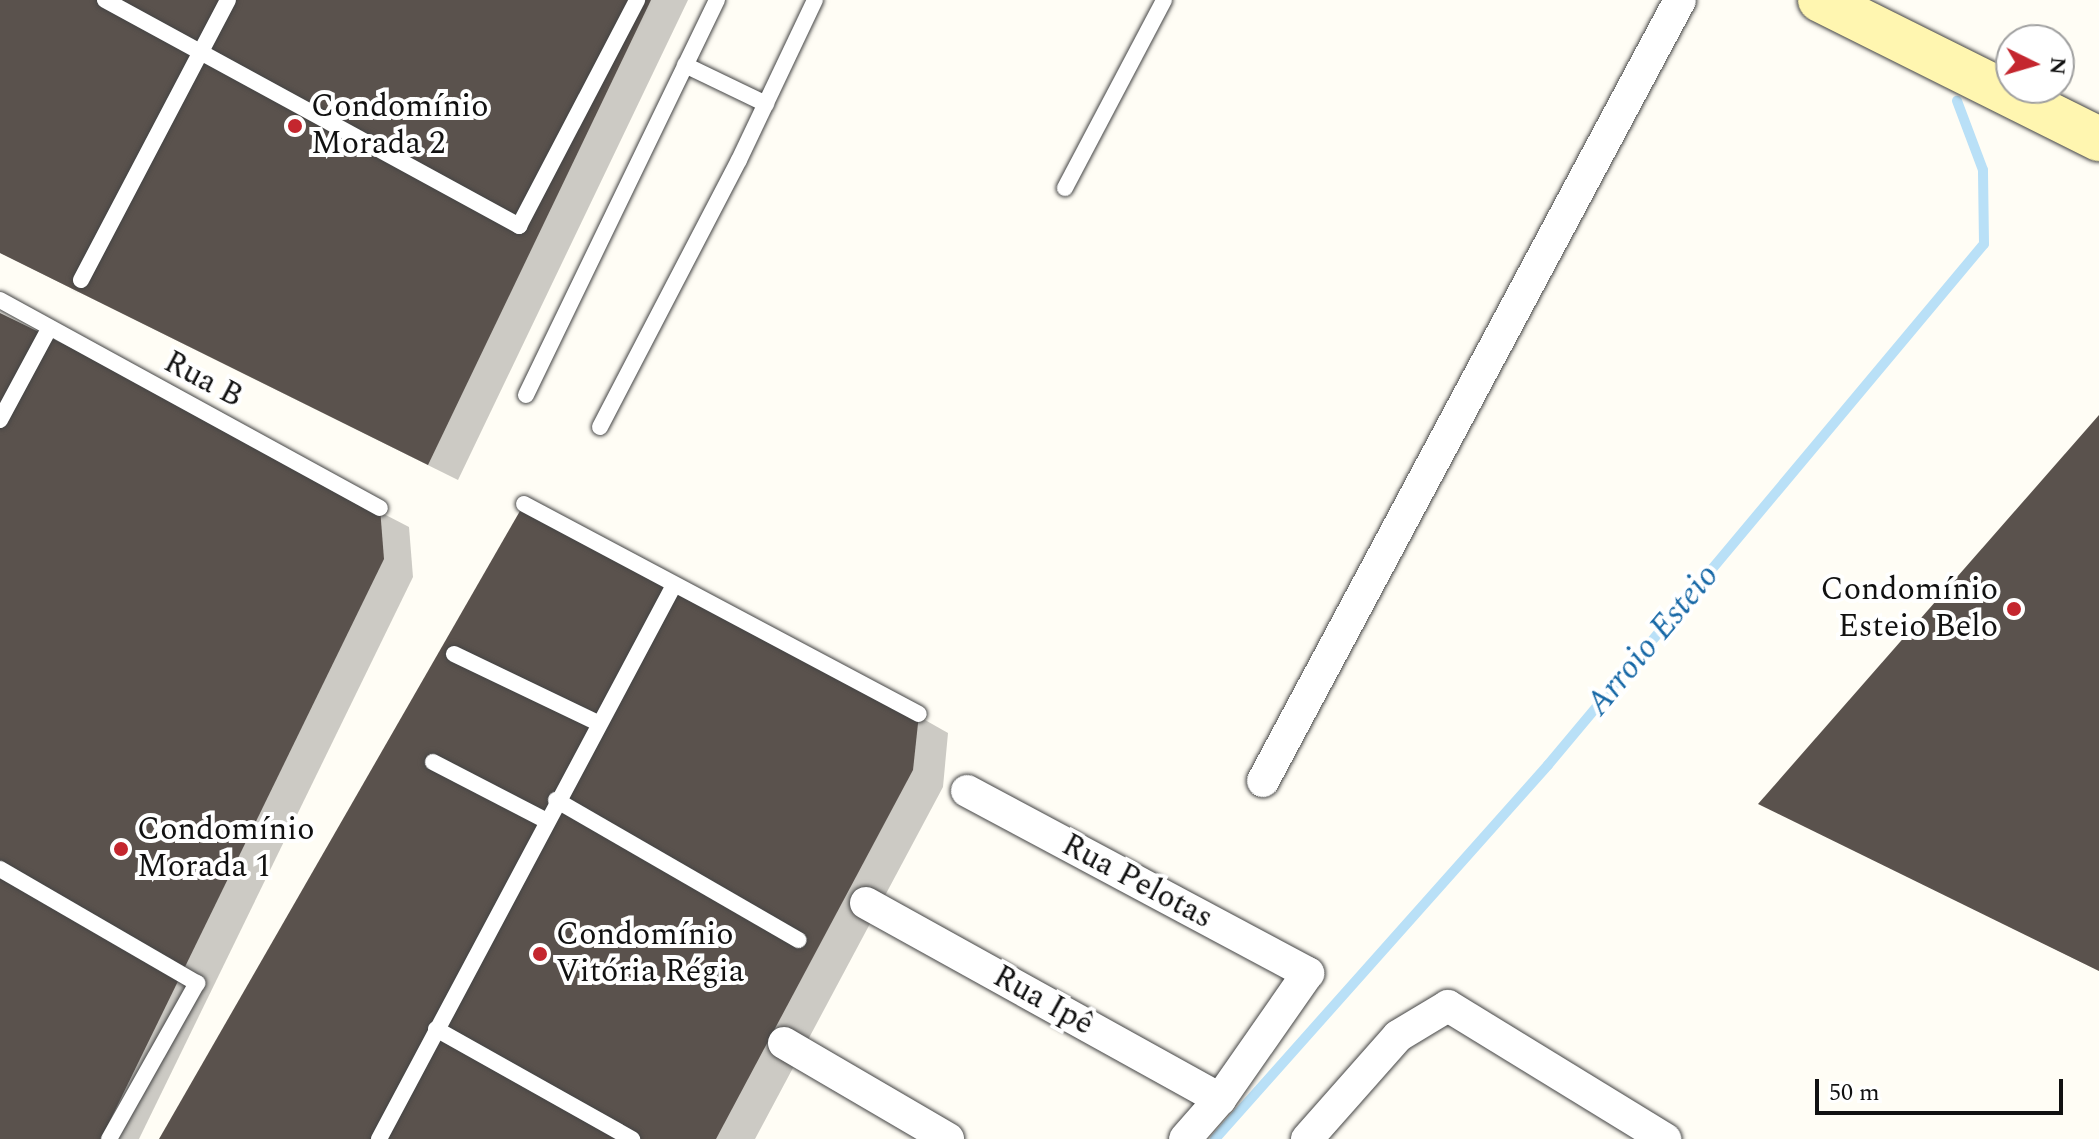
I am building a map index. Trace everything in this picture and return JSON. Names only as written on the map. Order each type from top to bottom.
[{"type":"main road","points":[[1820,0],[2099,139]]},
{"type":"street","points":[[1263,781],[1680,0]]},
{"type":"street","name":"Rua Pelotas","points":[[967,791],[1308,973],[1220,1099]]},
{"type":"street","name":"Rua Ipê","points":[[866,903],[1220,1099]]},
{"type":"street","points":[[1307,1139],[1398,1036],[1448,1006],[1657,1137]]},
{"type":"street","points":[[784,1043],[948,1139]]},
{"type":"street","points":[[1185,1139],[1220,1099]]},
{"type":"lane","points":[[105,0],[519,226],[637,0]]},
{"type":"lane","points":[[81,280],[228,0]]},
{"type":"lane","points":[[526,395],[717,0]]},
{"type":"lane","points":[[600,427],[766,104],[815,0]]},
{"type":"lane","points":[[1065,188],[1164,0]]},
{"type":"lane","points":[[685,65],[766,104]]},
{"type":"lane","name":"Rua B","points":[[0,300],[380,508]]},
{"type":"lane","points":[[0,420],[49,329]]},
{"type":"lane","points":[[524,504],[673,587],[919,714]]},
{"type":"lane","points":[[379,1139],[545,820],[673,587]]},
{"type":"lane","points":[[454,654],[598,723]]},
{"type":"lane","points":[[433,762],[545,820]]},
{"type":"lane","points":[[556,800],[798,940]]},
{"type":"lane","points":[[0,869],[197,983],[109,1139]]},
{"type":"lane","points":[[436,1029],[632,1139]]},
{"type":"building","name":"Condomínio Morada 2","points":[[0,0],[651,0],[428,465],[0,253]]},
{"type":"building","name":"Condomínio Morada 1","points":[[0,313],[199,410],[380,508],[384,559],[101,1139],[0,1139]]},
{"type":"building","name":"Condomínio Esteio Belo","points":[[2099,415],[2099,971],[1758,804]]},
{"type":"building","name":"Condomínio Vitória Régia","points":[[524,504],[919,714],[913,770],[716,1139],[159,1139]]},
{"type":"waterway","name":"Arroio Esteio","points":[[1215,1139],[1548,765],[1984,244],[1983,170],[1957,101]]},
{"type":"place","name":"Condomínio Morada 2","points":[[295,126]]},
{"type":"place","name":"Condomínio Esteio Belo","points":[[2014,609]]},
{"type":"place","name":"Condomínio Morada 1","points":[[121,849]]},
{"type":"place","name":"Condomínio Vitória Régia","points":[[540,954]]}]
